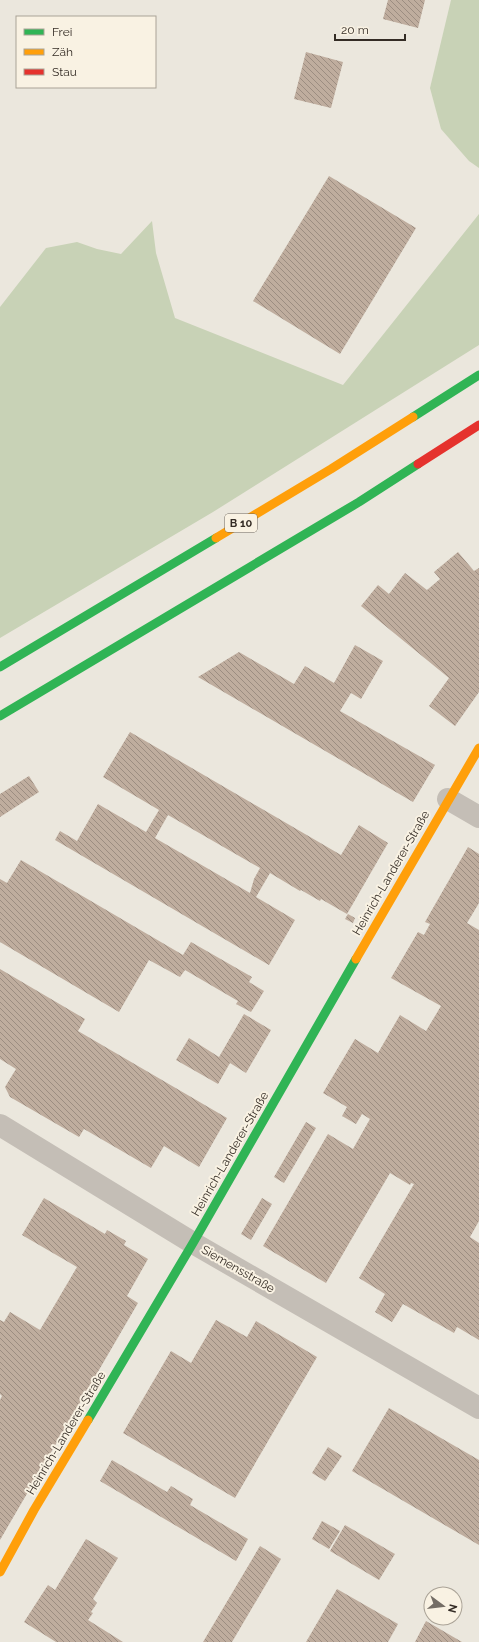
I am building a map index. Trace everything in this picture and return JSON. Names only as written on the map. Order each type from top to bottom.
[{"type":"main road","name":"B 10","points":[[0,667],[331,469],[479,375]]},
{"type":"main road","points":[[0,716],[359,502],[479,425]]},
{"type":"main road","name":"Heinrich-Landerer-Straße","points":[[0,1572],[34,1510],[193,1242],[448,799],[479,748]]},
{"type":"street","points":[[448,799],[479,817]]},
{"type":"street","name":"Siemensstraße","points":[[0,1125],[193,1242],[479,1408]]},
{"type":"green space","points":[[451,0],[479,0],[479,168],[469,161],[441,129],[430,88]]},
{"type":"green space","points":[[479,214],[479,345],[213,512],[0,638],[0,307],[46,248],[77,242],[97,249],[121,254],[152,221],[156,253],[175,318],[343,385]]},
{"type":"building","points":[[388,0],[425,0],[418,28],[383,19]]},
{"type":"building","points":[[306,52],[343,62],[331,108],[294,99]]},
{"type":"building","points":[[329,176],[416,228],[340,354],[253,301]]},
{"type":"building","points":[[458,552],[474,571],[479,568],[479,692],[455,726],[429,706],[449,678],[361,606],[378,585],[389,594],[405,573],[427,590],[440,579],[434,572]]},
{"type":"building","points":[[355,645],[383,661],[361,699],[351,693],[340,711],[435,765],[413,802],[198,677],[239,652],[294,684],[305,666],[334,683]]},
{"type":"building","points":[[130,732],[341,855],[359,825],[388,843],[347,914],[321,899],[320,901],[301,890],[300,891],[270,873],[256,897],[295,920],[269,965],[55,840],[60,831],[77,841],[98,804],[146,832],[159,810],[103,777]],"holes":[[[168,815],[260,868],[254,879],[250,893],[155,838]]]},
{"type":"building","points":[[29,776],[39,792],[0,817],[0,794]]},
{"type":"building","points":[[468,847],[479,854],[479,903],[467,923],[479,930],[479,1221],[470,1237],[479,1243],[479,1340],[457,1327],[454,1333],[403,1304],[392,1322],[375,1312],[385,1294],[359,1278],[414,1184],[411,1183],[410,1185],[390,1173],[326,1283],[263,1246],[328,1134],[353,1149],[370,1119],[362,1114],[356,1124],[342,1116],[347,1107],[323,1093],[355,1039],[378,1053],[400,1015],[426,1031],[441,1006],[391,978],[418,932],[424,935],[430,924],[425,922]]},
{"type":"building","points":[[21,860],[183,955],[191,942],[252,977],[249,982],[264,991],[251,1012],[236,1004],[238,1001],[185,970],[180,977],[149,960],[119,1012],[0,942],[0,879],[7,883]]},
{"type":"building","points":[[348,914],[355,918],[353,923],[345,919]]},
{"type":"building","points":[[0,969],[85,1019],[78,1031],[227,1118],[199,1167],[164,1146],[151,1168],[84,1129],[79,1137],[10,1097],[5,1087],[16,1069],[0,1059]]},
{"type":"building","points":[[244,1014],[271,1030],[246,1073],[230,1063],[218,1084],[176,1060],[189,1038],[219,1057]]},
{"type":"building","points":[[306,1122],[316,1128],[284,1183],[274,1177]]},
{"type":"building","points":[[44,1198],[105,1234],[107,1230],[126,1241],[124,1245],[148,1259],[127,1296],[138,1303],[0,1540],[0,1400],[2,1396],[0,1394],[0,1320],[4,1322],[10,1312],[40,1330],[77,1267],[22,1235]]},
{"type":"building","points":[[262,1198],[272,1204],[251,1240],[241,1234]]},
{"type":"building","points":[[216,1320],[247,1337],[256,1321],[317,1357],[235,1498],[123,1433],[171,1351],[191,1363]]},
{"type":"building","points":[[389,1408],[479,1460],[479,1545],[352,1471]]},
{"type":"building","points":[[328,1447],[342,1456],[325,1481],[312,1473]]},
{"type":"building","points":[[112,1460],[167,1492],[171,1486],[193,1499],[190,1505],[248,1539],[236,1561],[100,1481]]},
{"type":"building","points":[[322,1521],[340,1531],[329,1549],[312,1539]]},
{"type":"building","points":[[345,1525],[395,1554],[379,1580],[330,1551]]},
{"type":"building","points":[[86,1539],[118,1558],[93,1599],[97,1603],[88,1620],[123,1642],[56,1642],[24,1622],[48,1585],[55,1590]]},
{"type":"building","points":[[260,1546],[281,1559],[232,1642],[203,1642]]},
{"type":"building","points":[[337,1589],[398,1624],[388,1642],[306,1642]]},
{"type":"building","points":[[423,1626],[435,1626],[462,1642],[415,1642]]},
{"type":"traffic: fast","points":[[413,417],[479,375]]},
{"type":"traffic: fast","points":[[0,716],[359,502],[418,464]]},
{"type":"traffic: fast","points":[[0,667],[216,538]]},
{"type":"traffic: fast","points":[[88,1420],[193,1243],[356,959]]},
{"type":"traffic: slow","points":[[216,538],[331,469],[413,417]]},
{"type":"traffic: slow","points":[[356,959],[479,748]]},
{"type":"traffic: slow","points":[[0,1572],[34,1510],[88,1420]]},
{"type":"traffic: jam","points":[[418,464],[479,425]]}]
